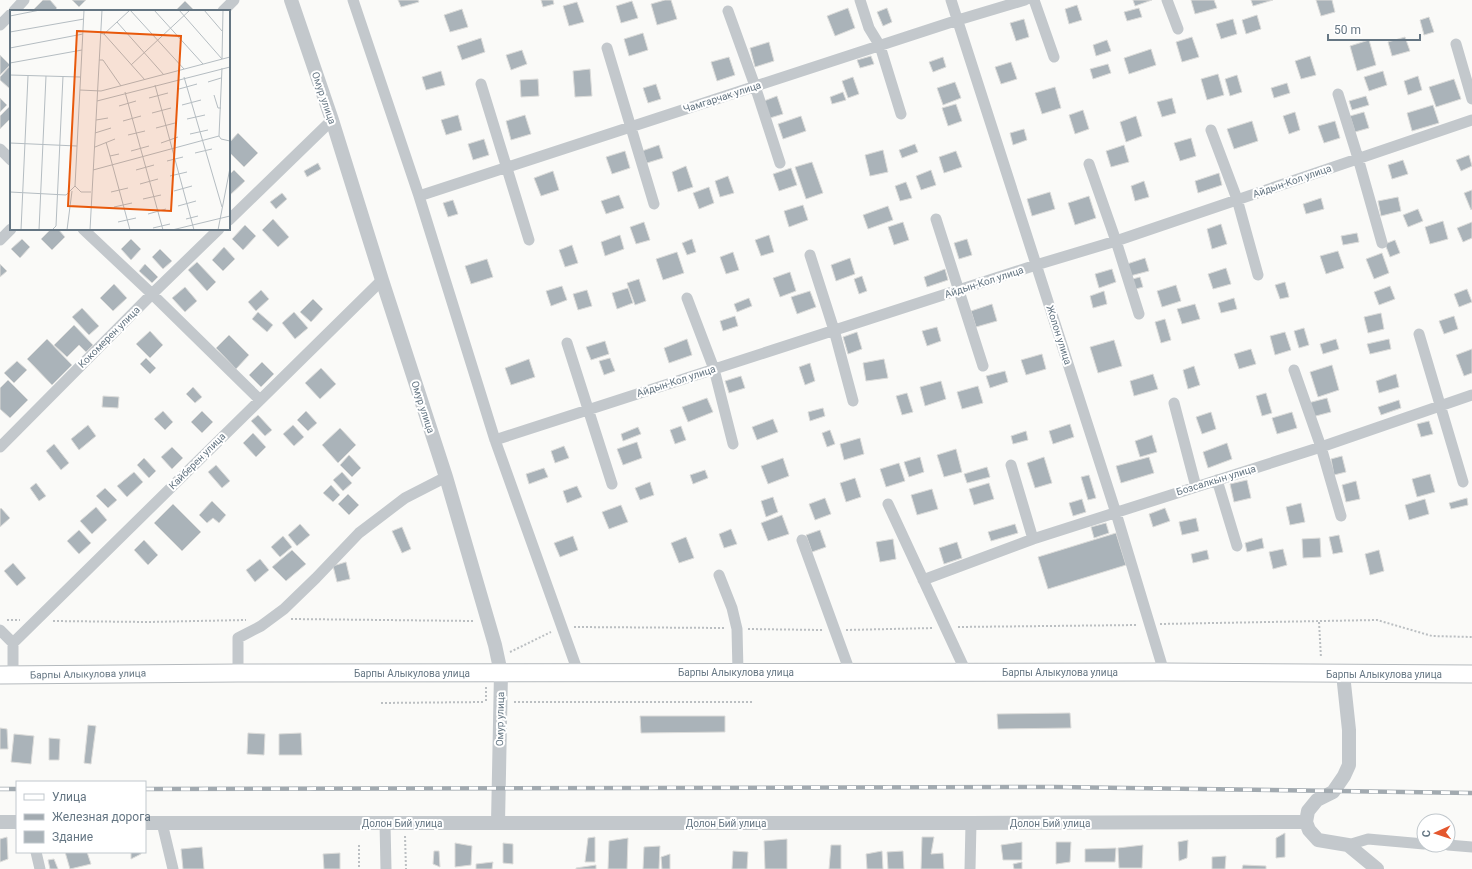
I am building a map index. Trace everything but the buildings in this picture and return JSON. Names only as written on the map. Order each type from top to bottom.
[{"type":"main road","name":"Барпы Алыкулова улица","points":[[6,675],[578,672],[1164,672],[1472,674]]},
{"type":"street","points":[[15,10],[24,0]]},
{"type":"street","points":[[224,10],[234,0]]},
{"type":"street","name":"Омур улица","points":[[291,0],[332,120],[446,477],[497,652],[501,673],[498,823]]},
{"type":"street","points":[[353,0],[419,196],[495,440],[578,672]]},
{"type":"street","points":[[860,0],[870,28],[880,46],[901,114]]},
{"type":"street","name":"Жолон улица","points":[[951,0],[1116,512],[1164,672]]},
{"type":"street","name":"Чамгарчак улица","points":[[419,196],[958,20],[1025,0]]},
{"type":"street","points":[[1034,0],[1054,57]]},
{"type":"street","points":[[1167,0],[1178,29]]},
{"type":"street","points":[[728,10],[780,163]]},
{"type":"street","points":[[0,25],[10,15]]},
{"type":"street","points":[[1456,44],[1472,99]]},
{"type":"street","points":[[607,48],[654,204]]},
{"type":"street","points":[[481,84],[529,240]]},
{"type":"street","points":[[1338,94],[1382,243]]},
{"type":"street","points":[[230,219],[332,120]]},
{"type":"street","name":"Айдын-Кол улица","points":[[495,440],[1036,265],[1116,241],[1472,120]]},
{"type":"street","points":[[1211,130],[1237,200],[1258,275]]},
{"type":"street","points":[[0,149],[10,159]]},
{"type":"street","points":[[1090,164],[1139,314]]},
{"type":"street","points":[[936,219],[983,366]]},
{"type":"street","points":[[0,240],[10,230]]},
{"type":"street","points":[[84,230],[260,400]]},
{"type":"street","name":"Кокомерен улица","points":[[0,447],[218,230]]},
{"type":"street","points":[[810,255],[834,330],[854,401]]},
{"type":"street","name":"Кайберен улица","points":[[13,643],[382,280]]},
{"type":"street","points":[[687,298],[714,369],[733,444]]},
{"type":"street","points":[[1419,334],[1464,482]]},
{"type":"street","points":[[567,343],[612,484]]},
{"type":"street","points":[[1294,370],[1321,447],[1341,516]]},
{"type":"street","name":"Бозсалкын улица","points":[[923,580],[1033,539],[1321,447],[1472,395]]},
{"type":"street","points":[[1174,403],[1196,487]]},
{"type":"street","points":[[1011,465],[1033,539]]},
{"type":"street","points":[[238,673],[238,638],[261,626],[284,609],[359,533],[405,498],[446,477]]},
{"type":"street","points":[[1217,480],[1237,546]]},
{"type":"street","points":[[888,504],[966,672]]},
{"type":"street","points":[[802,540],[850,672]]},
{"type":"street","points":[[719,575],[732,608],[737,629],[738,672]]},
{"type":"street","points":[[0,630],[13,643],[6,675]]},
{"type":"street","points":[[1343,674],[1349,730],[1349,765],[1344,776],[1333,792],[1317,800],[1308,811],[1306,822],[1309,830],[1318,840],[1348,845],[1368,839],[1416,843]]},
{"type":"street","points":[[0,822],[16,822]]},
{"type":"street","name":"Долон Бий улица","points":[[146,823],[1306,822]]},
{"type":"street","points":[[162,823],[173,869]]},
{"type":"street","points":[[385,823],[386,869]]},
{"type":"street","points":[[970,823],[970,869]]},
{"type":"street","points":[[1348,845],[1377,869]]},
{"type":"street","points":[[1456,845],[1472,846]]},
{"type":"street","points":[[36,853],[40,869]]},
{"type":"path","points":[[270,619],[476,621]]},
{"type":"path","points":[[0,620],[147,622],[247,620]]},
{"type":"path","points":[[497,652],[508,653],[562,627],[835,630],[1377,620],[1432,636],[1472,637]]},
{"type":"path","points":[[1319,622],[1321,658]]},
{"type":"path","points":[[381,703],[752,702]]},
{"type":"path","points":[[405,835],[406,869]]},
{"type":"path","points":[[358,845],[360,869]]},
{"type":"railway","points":[[146,789],[1055,787],[1472,793]]},
{"type":"railway","points":[[0,789],[16,789]]}]
